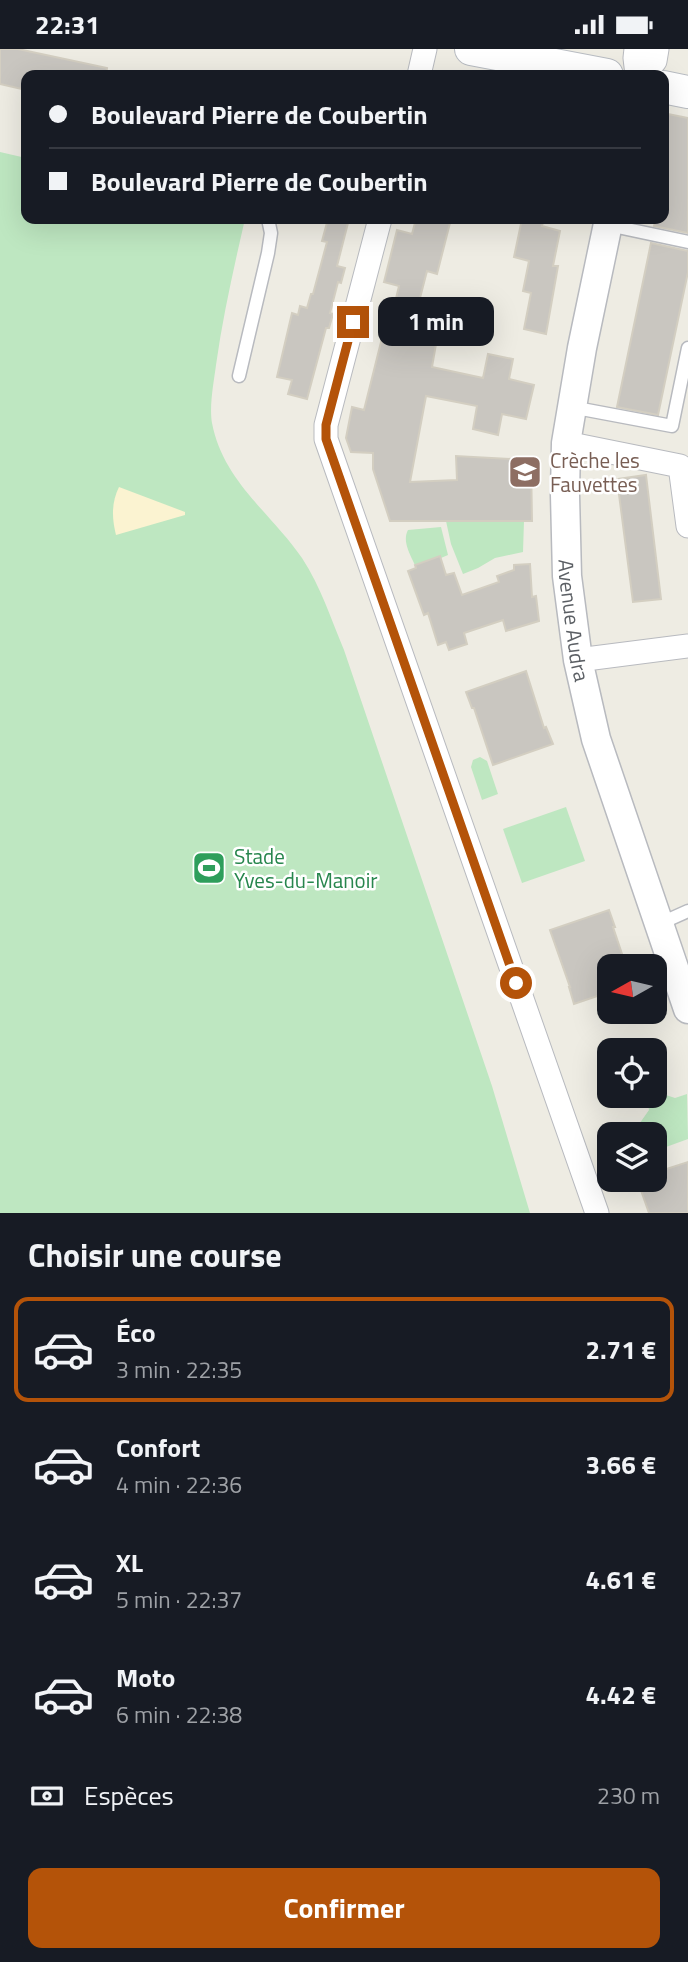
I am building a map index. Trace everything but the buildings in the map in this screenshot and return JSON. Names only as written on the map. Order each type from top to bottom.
[{"type":"main road","points":[[471,49],[581,70]]},
{"type":"main road","points":[[669,88],[688,92]]},
{"type":"street","points":[[420,70],[425,49]]},
{"type":"street","points":[[636,49],[636,70]]},
{"type":"street","points":[[648,70],[655,61],[657,49]]},
{"type":"street","points":[[379,224],[326,425],[326,439],[597,1213]]},
{"type":"street","name":"Avenue Audra","points":[[608,224],[566,443],[567,576],[578,660],[596,739],[688,1009]]},
{"type":"street","points":[[566,443],[680,466],[688,526]]},
{"type":"street","points":[[578,660],[688,646]]},
{"type":"lane","points":[[239,376],[268,253],[271,233],[269,224]]},
{"type":"lane","points":[[616,224],[688,242]]},
{"type":"lane","points":[[571,407],[672,426],[688,348]]},
{"type":"lane","points":[[659,924],[688,911]]},
{"type":"green space","name":"Stade Yves-du-Manoir","points":[[0,152],[21,157],[21,224],[244,224],[225,309],[212,394],[211,416],[218,444],[237,479],[302,558],[330,615],[492,1086],[530,1213],[0,1213]]},
{"type":"green space","points":[[449,518],[524,521],[523,552],[495,558],[463,574],[451,544],[446,521]]},
{"type":"green space","points":[[441,527],[448,555],[415,565],[406,543],[408,530]]},
{"type":"green space","points":[[480,757],[487,761],[498,794],[482,800],[471,767],[473,760]]},
{"type":"green space","points":[[566,807],[585,861],[522,883],[503,829]]},
{"type":"green space","points":[[687,1094],[688,1139],[667,1147],[667,1122],[641,1122],[649,1110],[667,1108],[667,1095],[675,1098]]},
{"type":"sand","points":[[119,487],[185,512],[185,515],[116,535],[113,511]]},
{"type":"place","name":"Crèche les Fauvettes","points":[[525,472]]},
{"type":"place","name":"Stade Yves-du-Manoir","points":[[209,868]]},
{"type":"route","points":[[353,322],[326,425],[326,439],[516,983]]}]
